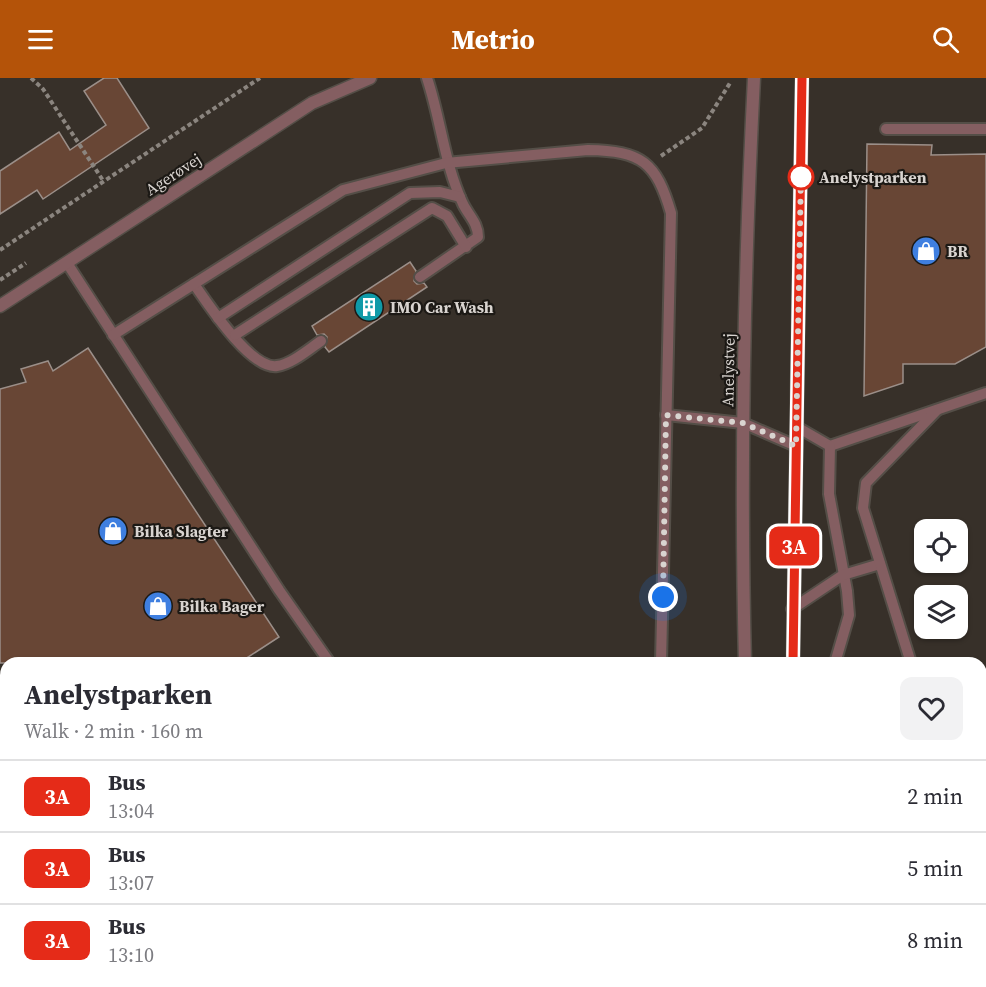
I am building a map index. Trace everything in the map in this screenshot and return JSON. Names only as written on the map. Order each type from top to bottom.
[{"type":"street","name":"Agerøvej","points":[[0,306],[312,104],[370,78]]},
{"type":"street","name":"Anelystvej","points":[[745,657],[743,423],[748,176],[754,78]]},
{"type":"street","points":[[793,657],[802,78]]},
{"type":"lane","points":[[420,277],[478,237],[478,228],[460,197],[446,163],[427,78]]},
{"type":"lane","points":[[886,129],[986,129]]},
{"type":"lane","points":[[114,335],[343,190],[446,163],[588,150],[609,150],[633,156],[648,165],[662,183],[670,213],[661,657]]},
{"type":"lane","points":[[218,318],[410,193],[440,192],[460,197]]},
{"type":"lane","points":[[235,336],[432,208],[447,216],[466,247]]},
{"type":"lane","points":[[67,263],[279,590],[326,657]]},
{"type":"lane","points":[[194,284],[218,318],[257,361],[266,366],[278,366],[321,341]]},
{"type":"lane","points":[[796,427],[830,446],[986,393]]},
{"type":"lane","points":[[909,657],[863,508],[866,483],[937,410]]},
{"type":"lane","points":[[666,415],[743,423],[796,446]]},
{"type":"lane","points":[[830,446],[829,494],[849,615],[837,657]]},
{"type":"lane","points":[[792,609],[843,575],[879,564]]},
{"type":"path","points":[[32,78],[43,88],[104,182]]},
{"type":"path","points":[[0,250],[260,78]]},
{"type":"path","points":[[648,165],[702,128],[730,83]]},
{"type":"path","points":[[0,280],[26,262]]},
{"type":"building","points":[[104,78],[117,78],[149,128],[43,199],[37,190],[0,214],[0,171],[59,132],[70,150],[106,125],[84,91]]},
{"type":"building","name":"BR","points":[[867,144],[932,145],[931,155],[986,154],[986,347],[955,364],[903,364],[903,383],[864,396]]},
{"type":"building","name":"IMO Car Wash","points":[[410,262],[416,271],[414,281],[417,284],[424,283],[427,287],[329,352],[325,347],[327,337],[324,334],[317,335],[312,326]]},
{"type":"building","points":[[88,348],[279,637],[248,657],[0,657],[0,389],[26,382],[21,369],[48,361],[53,371]]},
{"type":"bus line","name":"3A","points":[[793,657],[802,78]]},
{"type":"place","name":"Anelystparken","points":[[801,177]]},
{"type":"place","name":"BR","points":[[926,251]]},
{"type":"place","name":"IMO Car Wash","points":[[369,307]]},
{"type":"place","name":"Bilka Slagter","points":[[113,531]]},
{"type":"place","name":"Bilka Bager","points":[[158,606]]},
{"type":"route","points":[[663,597],[666,415],[743,423],[796,446],[801,172],[801,177]]}]
